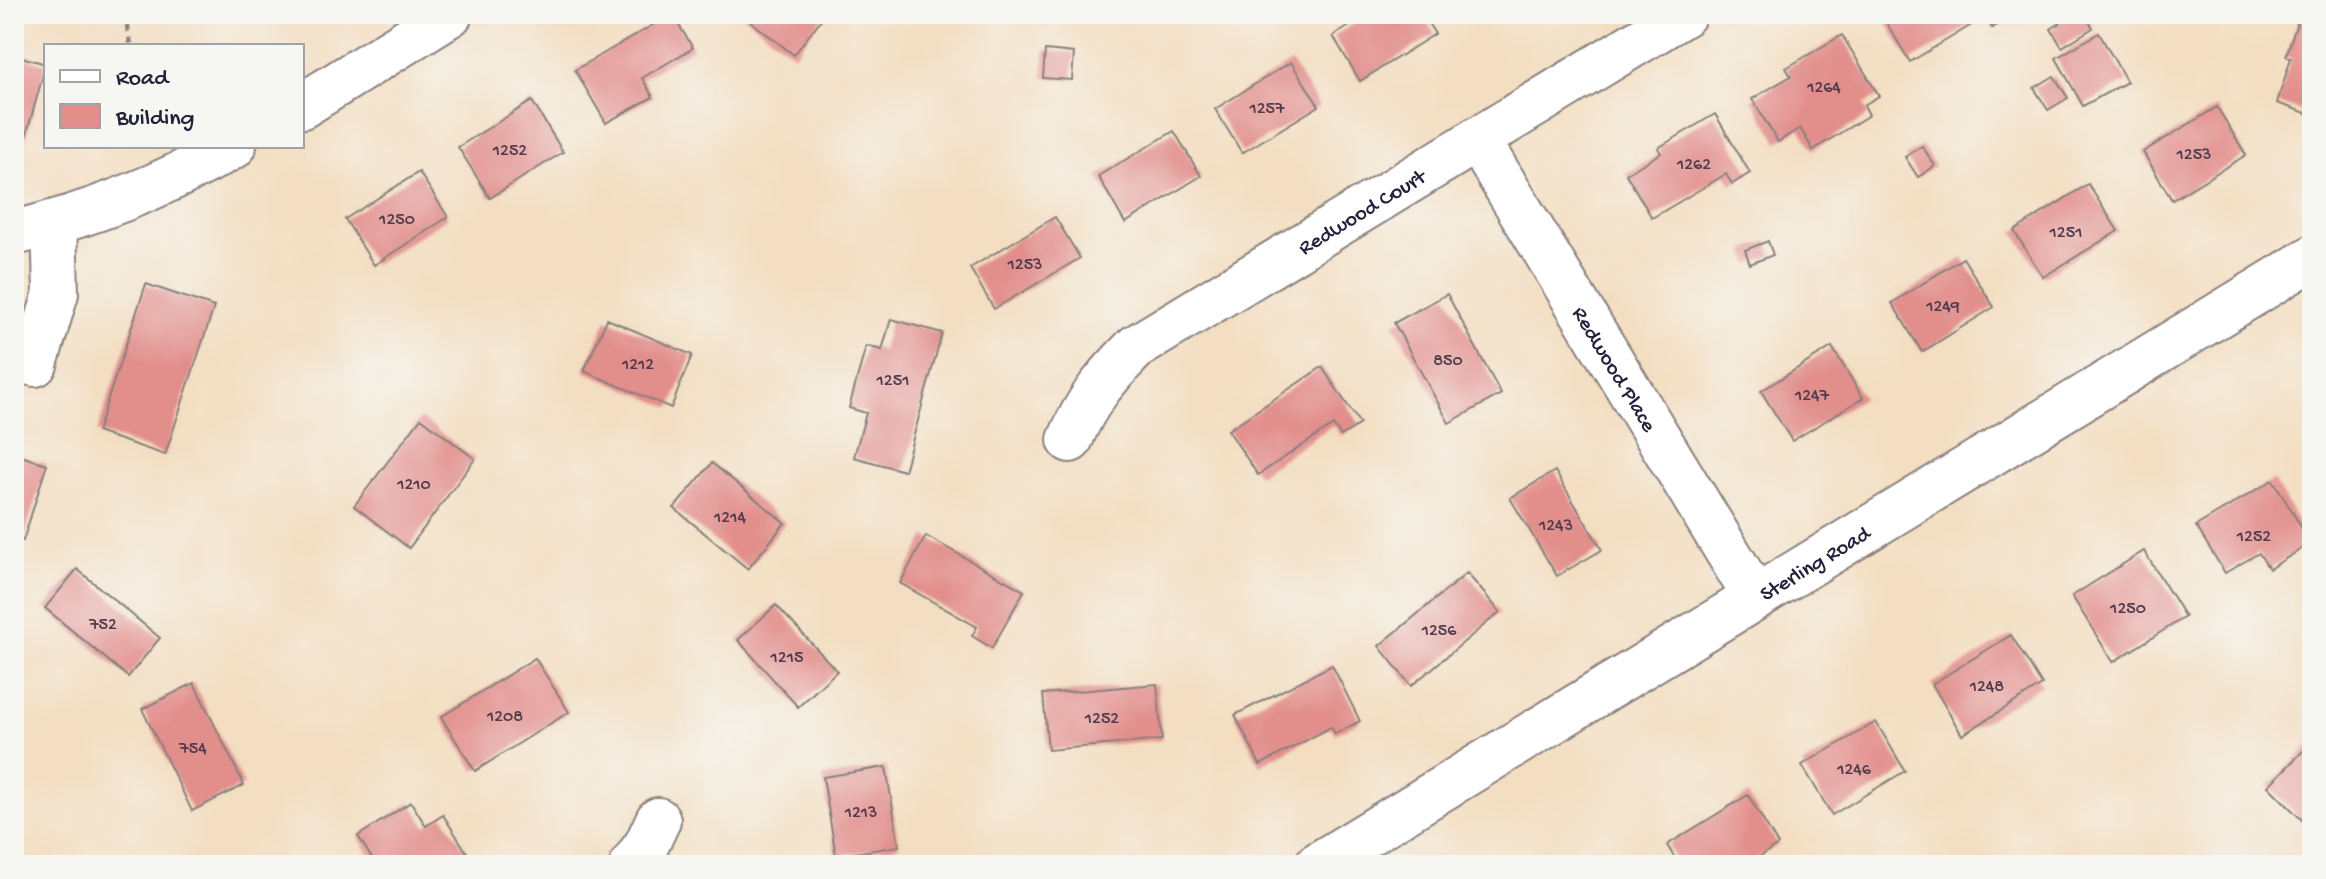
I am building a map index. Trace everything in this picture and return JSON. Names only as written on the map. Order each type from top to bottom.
[{"type":"street","points":[[304,105],[450,14]]},
{"type":"street","name":"Redwood Court","points":[[1070,440],[1102,382],[1136,347],[1684,14]]},
{"type":"street","name":"Redwood Place","points":[[1477,139],[1755,597]]},
{"type":"street","points":[[14,359],[35,364],[56,293],[34,228],[116,203],[231,148]]},
{"type":"street","name":"Sterling Road","points":[[1317,865],[2312,258]]},
{"type":"street","points":[[632,865],[647,844],[658,820]]},
{"type":"path","points":[[125,14],[131,44]]},
{"type":"building","points":[[672,14],[693,48],[642,78],[653,97],[606,123],[575,70]]},
{"type":"building","points":[[741,14],[825,14],[794,55]]},
{"type":"building","points":[[1370,14],[1422,14],[1435,34],[1360,81],[1333,36]]},
{"type":"building","points":[[1888,14],[2011,16],[1992,28],[1985,17],[1910,62],[1883,17]]},
{"type":"building","points":[[2056,14],[2085,14],[2093,28],[2062,47],[2051,29],[2060,23]]},
{"type":"building","points":[[2300,14],[2312,14],[2312,115],[2277,103],[2291,58],[2286,56]]},
{"type":"building","points":[[2099,33],[2127,82],[2083,106],[2056,58]]},
{"type":"building","points":[[1842,35],[1879,96],[1864,105],[1869,115],[1813,150],[1800,128],[1778,142],[1752,99],[1791,76],[1786,68]]},
{"type":"building","points":[[1045,50],[1074,53],[1072,80],[1043,78]]},
{"type":"building","points":[[14,55],[44,63],[44,71],[25,140],[14,137]]},
{"type":"building","points":[[1291,62],[1319,106],[1242,153],[1215,109]]},
{"type":"building","points":[[2054,76],[2068,98],[2048,110],[2034,88]]},
{"type":"building","points":[[532,101],[563,152],[490,198],[458,147]]},
{"type":"building","points":[[2217,107],[2246,155],[2172,200],[2143,152]]},
{"type":"building","points":[[1715,114],[1750,173],[1732,184],[1726,174],[1652,218],[1626,174],[1661,153],[1658,148]]},
{"type":"building","points":[[1174,131],[1201,176],[1125,223],[1098,176]]},
{"type":"building","points":[[1922,146],[1935,166],[1918,177],[1905,157]]},
{"type":"building","points":[[419,172],[448,217],[374,265],[345,219]]},
{"type":"building","points":[[2088,184],[2118,231],[2043,277],[2014,231]]},
{"type":"building","points":[[1055,217],[1080,258],[994,309],[970,268]]},
{"type":"building","points":[[1768,241],[1773,255],[1750,264],[1745,250]]},
{"type":"building","points":[[1963,258],[1994,307],[1922,352],[1892,303]]},
{"type":"building","points":[[146,284],[214,307],[165,455],[97,432]]},
{"type":"building","points":[[1447,294],[1501,394],[1449,423],[1394,323]]},
{"type":"building","points":[[607,319],[692,355],[671,408],[584,371]]},
{"type":"building","points":[[891,319],[942,333],[904,471],[854,457],[866,413],[849,408],[866,346],[882,350]]},
{"type":"building","points":[[1832,347],[1863,398],[1792,441],[1761,391]]},
{"type":"building","points":[[1322,367],[1360,424],[1341,436],[1333,425],[1258,475],[1228,430]]},
{"type":"building","points":[[421,418],[475,459],[409,548],[354,506]]},
{"type":"building","points":[[14,454],[47,464],[23,541],[14,538]]},
{"type":"building","points":[[712,463],[785,523],[748,569],[674,508]]},
{"type":"building","points":[[1555,471],[1602,550],[1557,576],[1510,498]]},
{"type":"building","points":[[2273,480],[2311,543],[2269,569],[2259,553],[2225,573],[2196,526]]},
{"type":"building","points":[[926,536],[1024,591],[992,648],[972,636],[977,627],[900,583]]},
{"type":"building","points":[[2144,551],[2185,617],[2113,662],[2072,596]]},
{"type":"building","points":[[77,569],[160,638],[128,677],[45,608]]},
{"type":"building","points":[[1467,573],[1500,612],[1411,686],[1379,646]]},
{"type":"building","points":[[776,605],[837,671],[798,707],[738,640]]},
{"type":"building","points":[[2011,635],[2042,685],[1962,735],[1932,684]]},
{"type":"building","points":[[535,658],[569,712],[475,771],[441,717]]},
{"type":"building","points":[[1332,665],[1360,721],[1335,734],[1331,727],[1260,765],[1235,715]]},
{"type":"building","points":[[194,683],[244,785],[192,811],[142,709]]},
{"type":"building","points":[[1157,684],[1162,740],[1048,750],[1043,694]]},
{"type":"building","points":[[1876,722],[1905,771],[1832,815],[1802,765]]},
{"type":"building","points":[[2312,742],[2312,830],[2268,786]]},
{"type":"building","points":[[886,767],[899,846],[836,856],[823,777]]},
{"type":"building","points":[[1748,795],[1778,845],[1746,865],[1679,865],[1667,845]]},
{"type":"building","points":[[411,802],[426,826],[443,815],[473,862],[469,865],[376,865],[358,836]]}]
